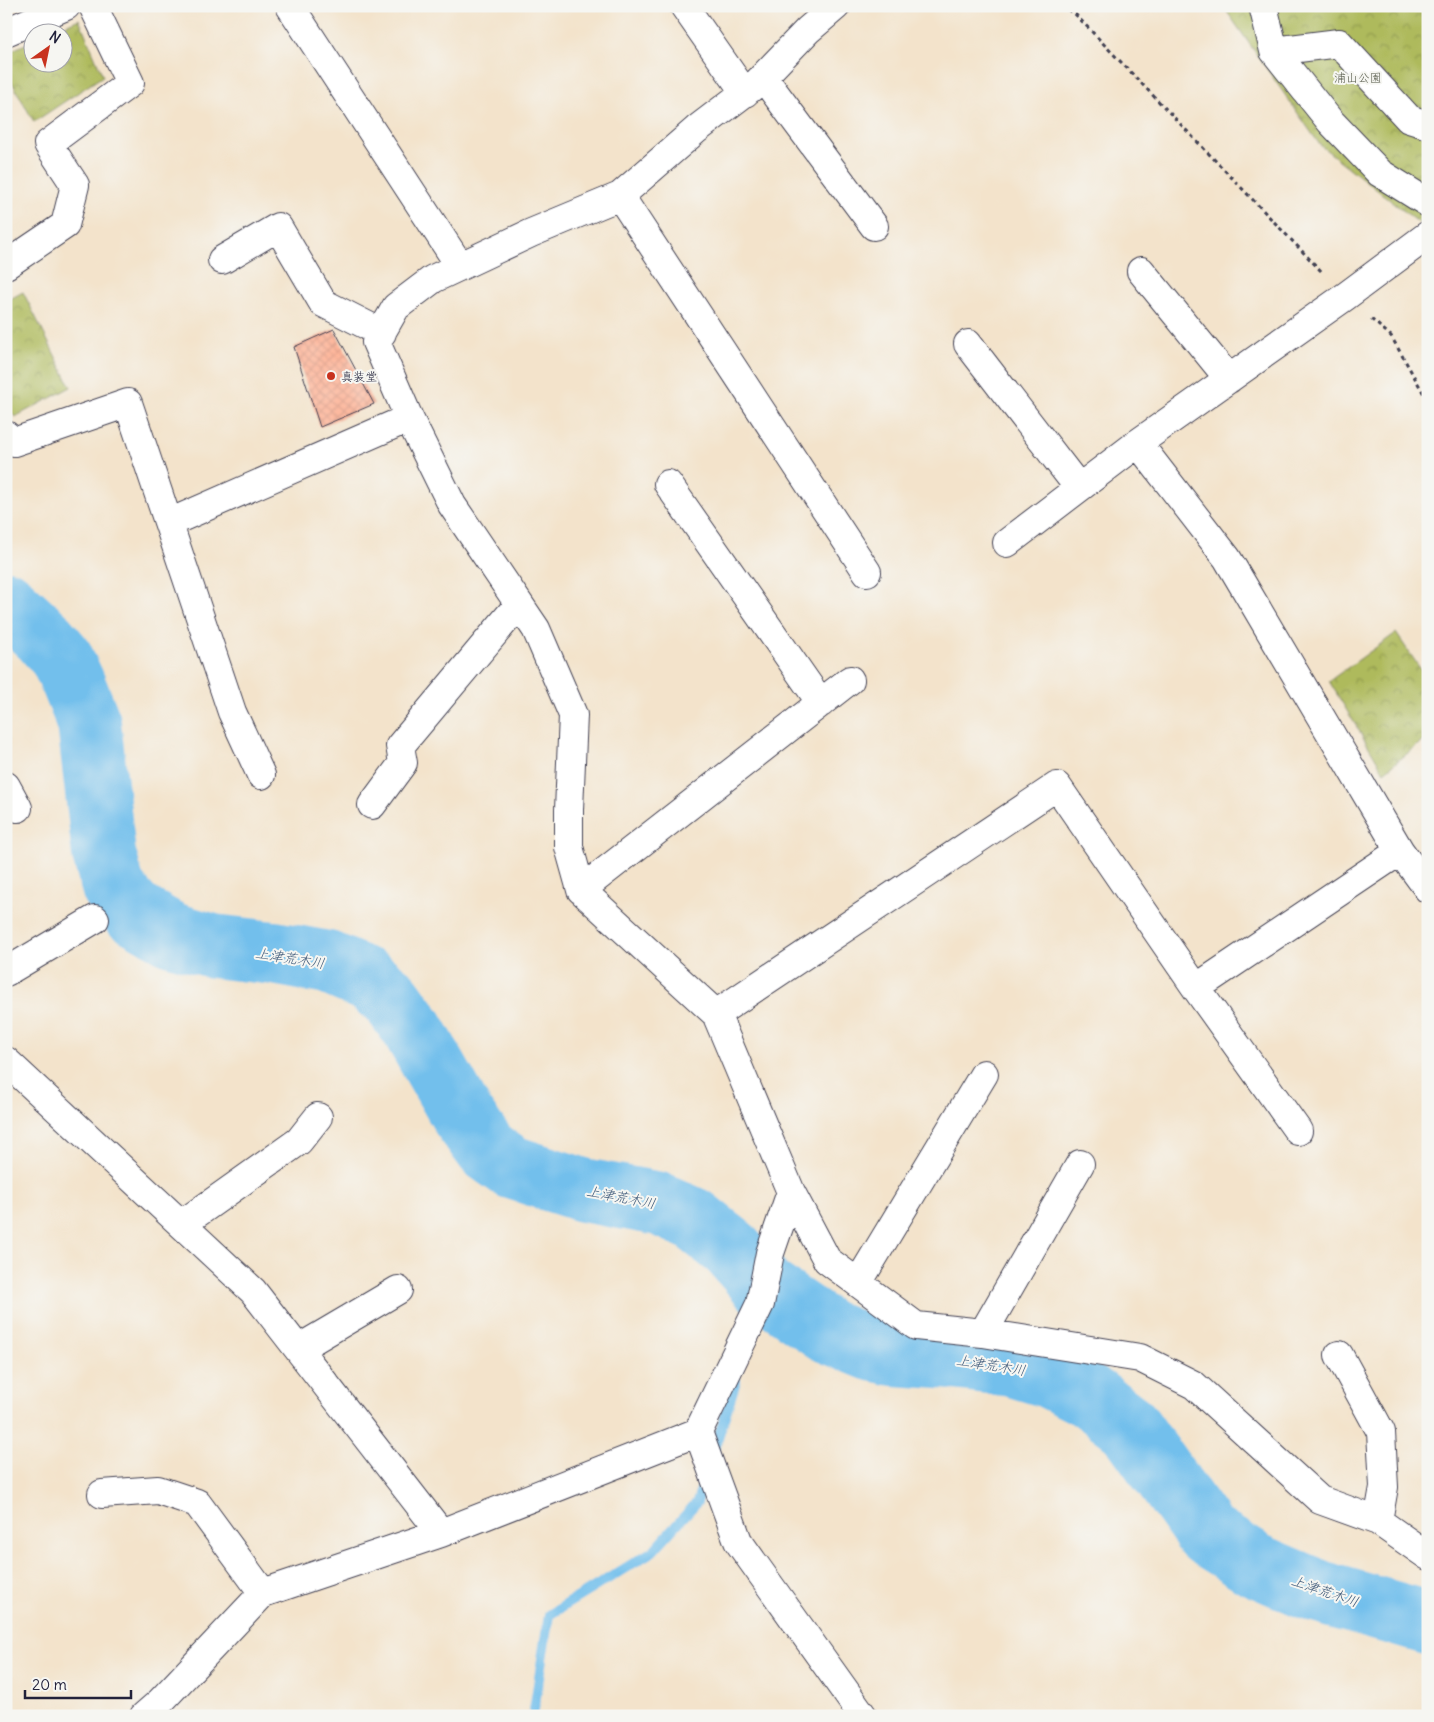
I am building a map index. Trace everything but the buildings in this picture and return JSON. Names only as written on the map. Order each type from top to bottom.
[{"type":"street","points":[[6,32],[66,6]]},
{"type":"street","points":[[6,265],[66,225],[75,186],[48,144],[130,83],[93,6]]},
{"type":"street","points":[[290,6],[460,266]]},
{"type":"street","points":[[684,6],[874,226]]},
{"type":"street","points":[[836,6],[808,30],[754,85],[697,129],[620,196],[531,233],[433,280],[396,307],[376,342],[409,418],[452,505],[536,629],[573,715],[569,847],[581,890],[716,1014],[791,1192],[827,1260],[916,1326],[983,1333],[1140,1358],[1194,1385],[1320,1500],[1378,1521],[1428,1556]]},
{"type":"street","points":[[1263,6],[1274,51],[1330,121],[1380,173],[1428,203]]},
{"type":"street","points":[[1274,51],[1339,43],[1409,120],[1428,125]]},
{"type":"street","points":[[620,196],[867,572]]},
{"type":"street","points":[[222,260],[278,227],[323,303],[382,333]]},
{"type":"street","points":[[1007,543],[1138,443],[1346,296],[1428,235]]},
{"type":"street","points":[[1141,271],[1229,379]]},
{"type":"street","points":[[968,344],[1079,488]]},
{"type":"street","points":[[6,435],[14,442],[128,403],[232,712],[261,775]]},
{"type":"street","points":[[169,523],[409,418]]},
{"type":"street","points":[[1138,443],[1227,558],[1400,851],[1428,889]]},
{"type":"street","points":[[668,484],[821,703]]},
{"type":"street","points":[[372,805],[402,763],[400,746],[519,604]]},
{"type":"street","points":[[581,890],[850,680]]},
{"type":"street","points":[[716,1014],[1057,786],[1196,988],[1298,1131]]},
{"type":"street","points":[[1196,988],[1400,851]]},
{"type":"street","points":[[6,972],[95,919]]},
{"type":"street","points":[[6,1061],[253,1291],[441,1533]]},
{"type":"street","points":[[858,1283],[984,1074]]},
{"type":"street","points":[[182,1224],[299,1141],[318,1117]]},
{"type":"street","points":[[983,1333],[1080,1164]]},
{"type":"street","points":[[144,1716],[160,1702],[263,1593],[441,1533],[698,1432],[760,1304],[770,1253],[791,1192]]},
{"type":"street","points":[[298,1349],[398,1290]]},
{"type":"street","points":[[1339,1355],[1381,1432],[1384,1487],[1378,1521]]},
{"type":"street","points":[[698,1432],[738,1541],[863,1716]]},
{"type":"street","points":[[102,1494],[158,1490],[197,1503],[263,1593]]},
{"type":"path","points":[[1061,6],[1074,13],[1346,296],[1390,336],[1428,401]]},
{"type":"green space","name":"浦山公園","points":[[1223,6],[1428,6],[1428,230],[1320,145]]},
{"type":"green space","points":[[79,19],[103,76],[34,122],[6,72],[6,53],[22,46],[22,72],[72,72],[72,22]]},
{"type":"green space","points":[[23,292],[71,387],[15,417],[6,407],[6,301]]},
{"type":"green space","points":[[1396,633],[1428,680],[1428,737],[1384,772],[1329,681]]},
{"type":"waterway","name":"上津荒木川","points":[[6,602],[43,636],[61,657],[73,683],[89,723],[104,854],[114,890],[133,912],[172,934],[213,946],[274,953],[328,963],[369,981],[391,998],[412,1027],[463,1117],[487,1150],[511,1167],[583,1190],[660,1204],[695,1220],[730,1248],[766,1289],[827,1331],[871,1349],[894,1354],[955,1358],[1012,1365],[1048,1376],[1092,1398],[1129,1426],[1206,1534],[1256,1565],[1319,1592],[1428,1623]]},
{"type":"waterway","points":[[713,1453],[736,1381]]},
{"type":"waterway","points":[[533,1716],[549,1615],[653,1551],[697,1502],[707,1472]]},
{"type":"place","name":"真装堂","points":[[331,376]]}]
